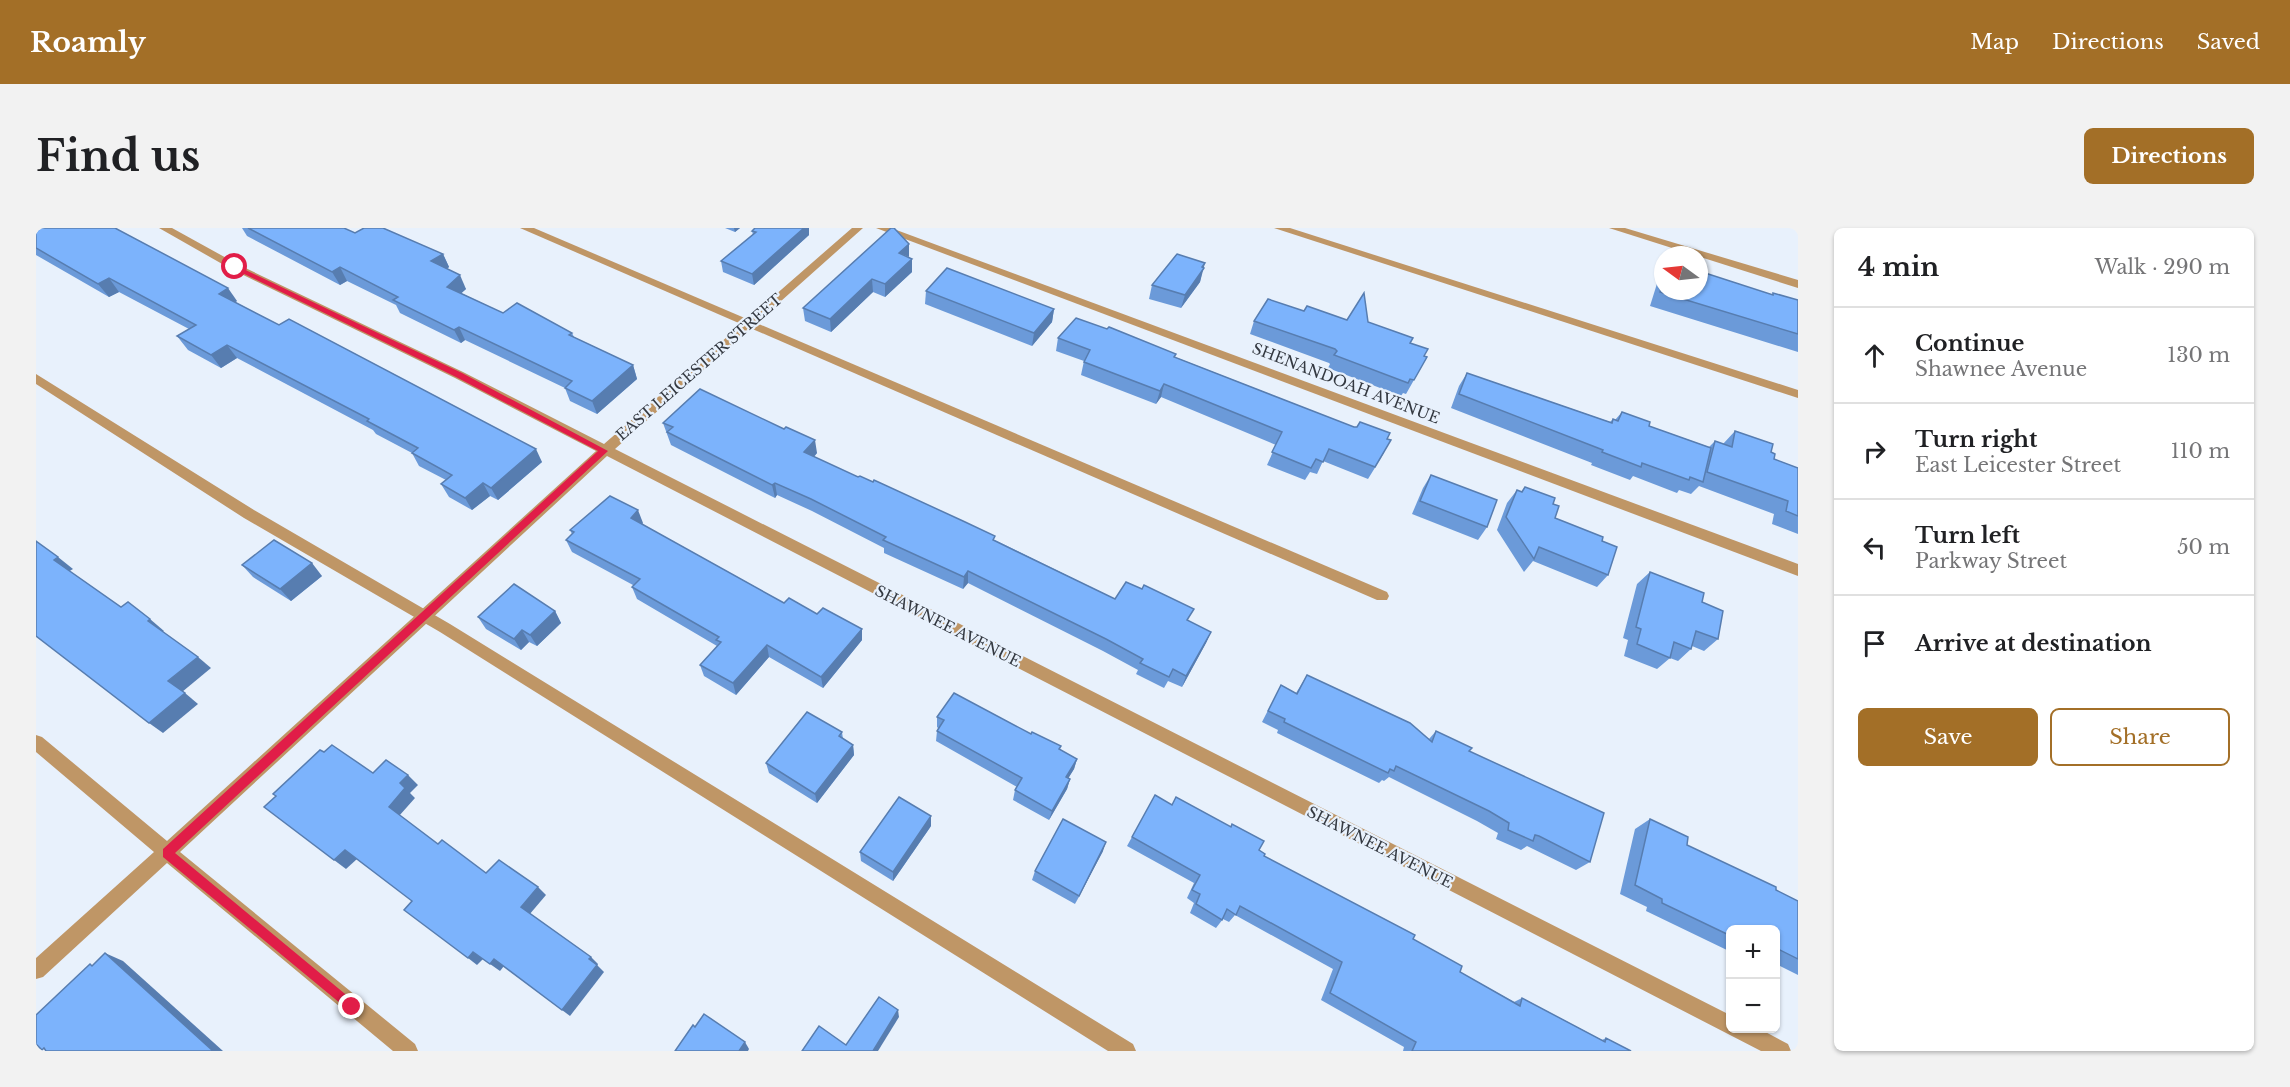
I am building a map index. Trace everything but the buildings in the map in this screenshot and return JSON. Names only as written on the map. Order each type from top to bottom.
[{"type":"street","name":"SHAWNEE AVENUE","points":[[164,228],[235,267],[459,375],[1726,1022]]},
{"type":"street","points":[[525,228],[1382,596]]},
{"type":"street","name":"EAST LEICESTER STREET","points":[[36,969],[166,853],[604,451],[858,228]]},
{"type":"street","name":"SHENANDOAH AVENUE","points":[[881,228],[1798,570]]},
{"type":"street","points":[[1279,228],[1798,394]]},
{"type":"street","points":[[1614,228],[1798,284]]},
{"type":"street","points":[[36,378],[249,514],[424,615],[1126,1051]]},
{"type":"street","points":[[36,742],[166,853],[408,1051]]},
{"type":"street","points":[[1745,1033],[1781,1051]]},
{"type":"route","points":[[235,267],[459,375],[604,451],[166,853],[352,1007]]}]
